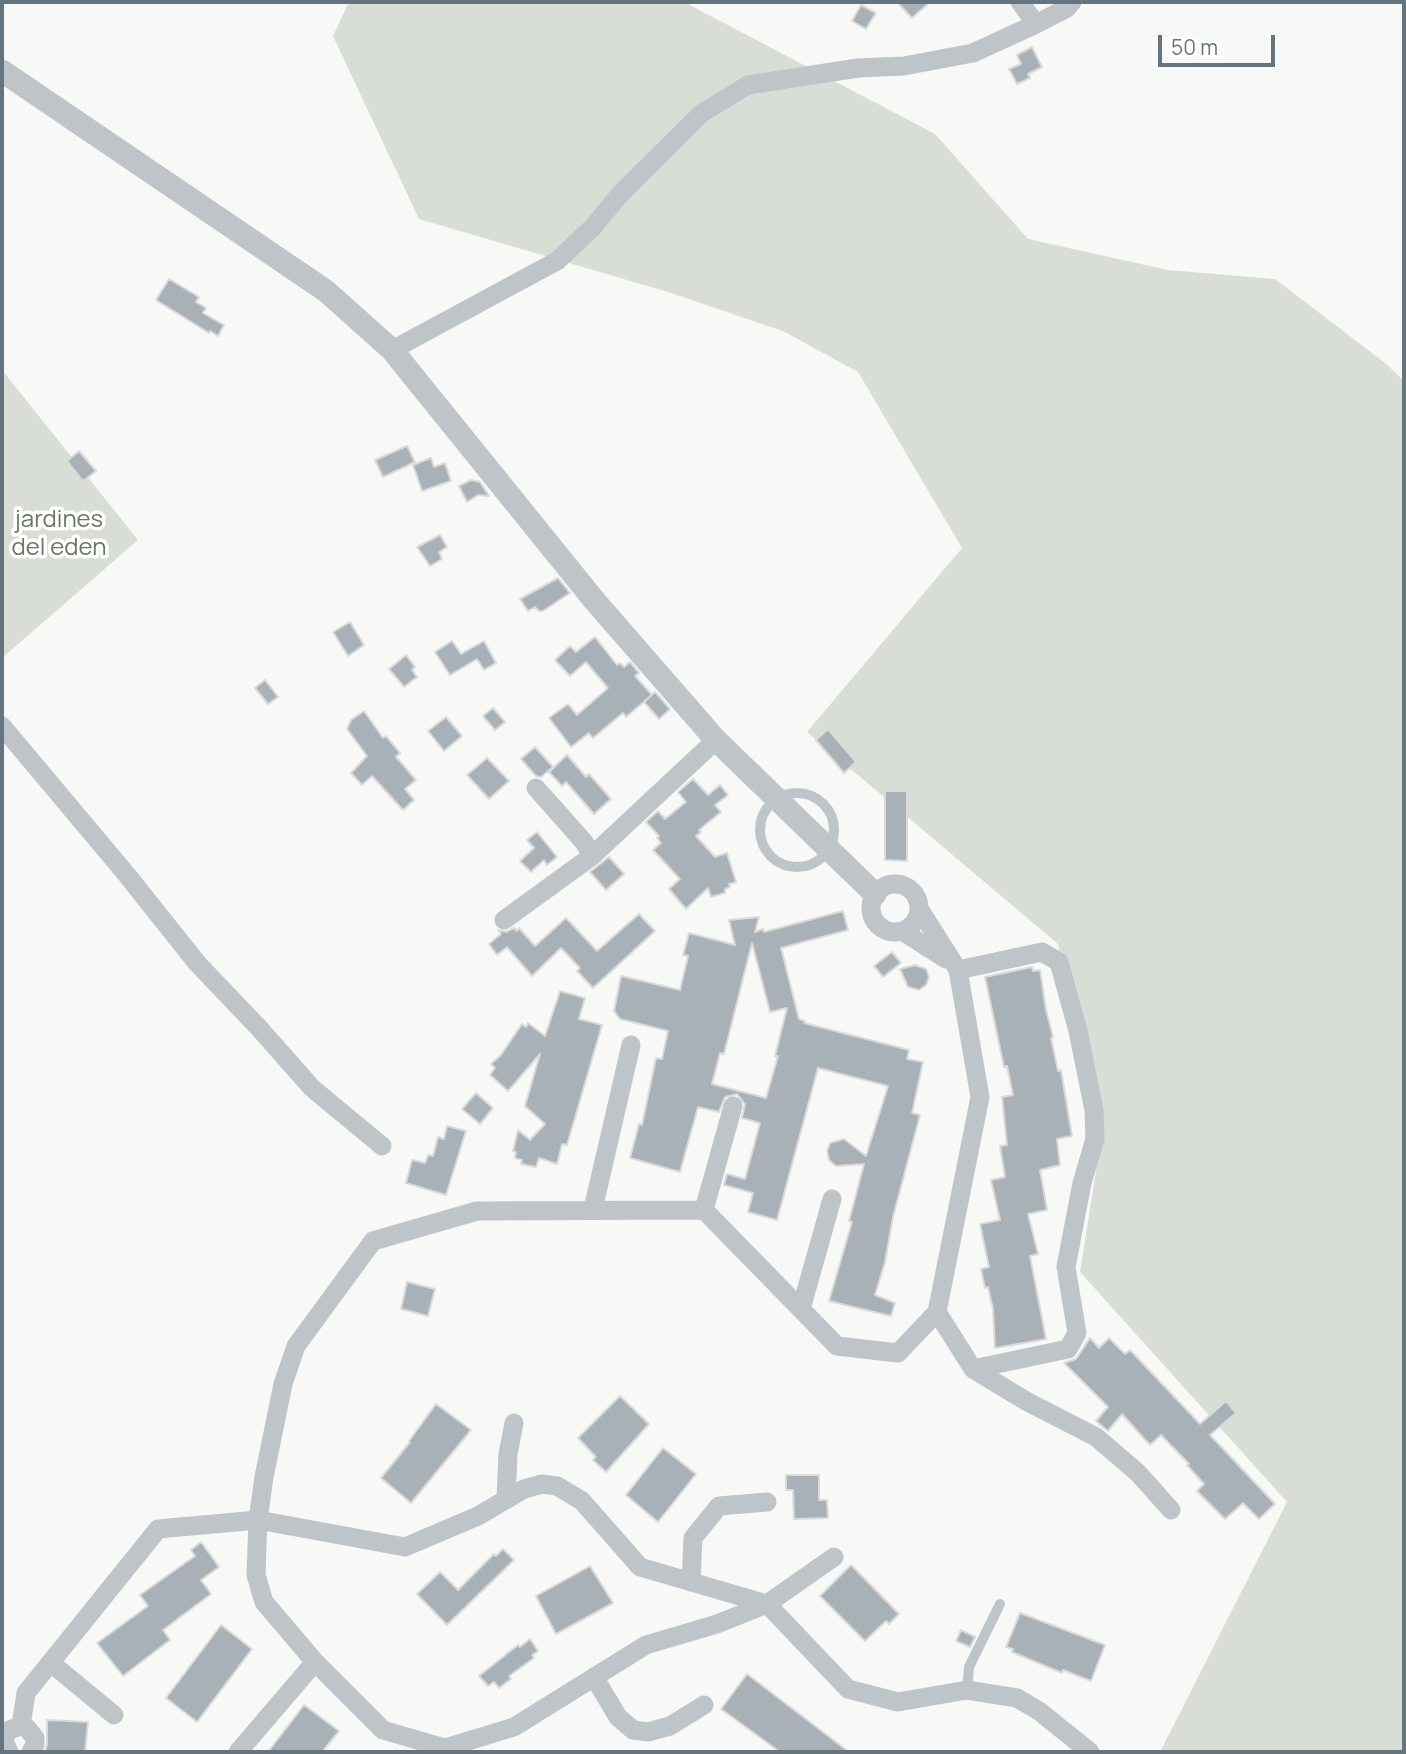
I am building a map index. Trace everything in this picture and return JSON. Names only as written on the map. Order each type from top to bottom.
[{"type":"street","points":[[1020,2],[1036,24]]},
{"type":"street","points":[[392,350],[557,261],[702,113],[748,85],[858,68],[904,66],[973,54],[1067,8],[1072,2]]},
{"type":"street","points":[[2,71],[326,291],[392,350],[594,600],[716,740],[875,894]]},
{"type":"street","points":[[2,726],[127,875],[197,964],[312,1088],[382,1146]]},
{"type":"street","points":[[504,920],[592,856],[716,740]]},
{"type":"street","points":[[536,788],[584,842],[592,856]]},
{"type":"street","points":[[834,1557],[768,1604],[717,1624],[646,1645],[514,1727],[444,1750],[383,1730],[315,1662],[264,1602],[256,1575],[258,1520],[283,1384],[296,1346],[373,1241],[477,1211],[704,1210],[837,1346],[898,1353],[937,1312],[980,1097],[955,966],[920,910],[917,896],[900,884],[886,885],[875,894],[871,908],[876,922],[888,931],[902,931],[915,923],[920,910]]},
{"type":"street","points":[[902,931],[955,966],[1042,952],[1059,962],[1078,1031],[1094,1110],[1095,1139],[1082,1183],[1066,1267],[1077,1333],[1068,1349],[973,1369]]},
{"type":"street","points":[[593,1209],[631,1045]]},
{"type":"street","points":[[704,1210],[733,1106]]},
{"type":"street","points":[[801,1309],[832,1199]]},
{"type":"street","points":[[937,1312],[973,1369],[1026,1401],[1096,1437],[1138,1473],[1171,1510]]},
{"type":"street","points":[[506,1498],[513,1423]]},
{"type":"street","points":[[21,1726],[26,1693],[158,1529],[258,1520],[405,1547],[478,1516],[524,1489],[542,1484],[557,1486],[582,1501],[640,1567],[768,1604],[848,1689],[898,1702],[967,1690],[1017,1698],[1039,1711],[1090,1752]]},
{"type":"street","points":[[691,1582],[693,1538],[719,1506],[767,1502]]},
{"type":"street","points":[[239,1752],[315,1662]]},
{"type":"street","points":[[51,1663],[114,1715]]},
{"type":"street","points":[[594,1677],[618,1717],[633,1730],[648,1732],[670,1726],[704,1705]]},
{"type":"street","points":[[9,1752],[5,1748],[5,1735],[21,1726],[27,1728],[35,1738],[31,1752]]},
{"type":"lane","points":[[777,800],[770,804],[763,814],[759,827],[766,852],[775,861],[787,867],[800,868],[813,865],[824,858],[828,850]]},
{"type":"lane","points":[[967,1690],[969,1667],[1000,1604]]},
{"type":"green space","points":[[349,2],[684,2],[935,134],[1028,239],[1168,270],[1275,279],[1385,363],[1404,381],[1404,1752],[1160,1752],[1287,1502],[1080,1272],[1101,1140],[1058,944],[807,732],[962,548],[858,372],[783,331],[668,292],[419,219],[333,36]]},
{"type":"green space","name":"jardines del eden","points":[[2,370],[138,540],[2,658]]},
{"type":"building","points":[[897,2],[930,2],[912,18]]},
{"type":"building","points":[[861,5],[876,13],[866,29],[852,21]]},
{"type":"building","points":[[1032,47],[1042,67],[1028,74],[1030,78],[1017,84],[1009,69],[1021,64],[1017,55]]},
{"type":"building","points":[[169,279],[199,297],[196,302],[206,308],[203,313],[224,325],[218,336],[156,300]]},
{"type":"building","points":[[407,446],[415,462],[383,477],[375,460]]},
{"type":"building","points":[[79,451],[96,471],[83,481],[67,461]]},
{"type":"building","points":[[431,458],[434,467],[445,463],[451,481],[422,491],[413,465]]},
{"type":"building","points":[[471,480],[480,482],[489,496],[478,495],[467,502],[459,486]]},
{"type":"building","points":[[440,535],[447,547],[439,552],[442,559],[430,566],[417,547]]},
{"type":"building","points":[[558,578],[570,593],[543,611],[535,607],[528,611],[520,599]]},
{"type":"building","points":[[350,622],[364,645],[348,656],[333,632]]},
{"type":"building","points":[[595,637],[617,665],[620,663],[624,667],[630,662],[639,673],[635,676],[652,695],[626,717],[623,713],[593,738],[589,733],[571,747],[549,718],[568,704],[577,715],[608,688],[586,662],[570,676],[555,660],[570,646],[576,652]]},
{"type":"building","points":[[452,641],[461,654],[484,641],[496,663],[484,670],[477,659],[450,675],[435,652]]},
{"type":"building","points":[[406,655],[415,667],[412,670],[417,677],[404,687],[389,669]]},
{"type":"building","points":[[265,680],[278,697],[268,704],[255,688]]},
{"type":"building","points":[[655,692],[670,709],[659,719],[644,702]]},
{"type":"building","points":[[493,708],[505,722],[495,730],[483,716]]},
{"type":"building","points":[[364,711],[383,738],[386,736],[400,753],[396,757],[416,780],[405,789],[414,800],[403,810],[372,776],[362,785],[351,773],[367,756],[347,729],[351,720]]},
{"type":"building","points":[[446,717],[462,736],[444,751],[428,731]]},
{"type":"building","points":[[828,729],[856,762],[844,773],[816,740]]},
{"type":"building","points":[[535,747],[553,767],[541,777],[536,776],[521,759]]},
{"type":"building","points":[[567,755],[586,777],[589,774],[611,799],[594,814],[566,782],[562,786],[549,772]]},
{"type":"building","points":[[487,758],[509,781],[489,799],[467,775]]},
{"type":"building","points":[[693,779],[708,795],[720,785],[728,795],[715,805],[721,812],[699,830],[701,832],[696,836],[715,857],[727,853],[736,882],[729,884],[730,887],[725,889],[725,893],[711,897],[708,888],[686,909],[669,889],[680,879],[653,850],[661,843],[657,838],[659,836],[646,822],[658,811],[665,819],[686,802],[678,792]]},
{"type":"building","points":[[885,791],[907,791],[907,861],[885,860]]},
{"type":"building","points":[[537,832],[557,857],[547,865],[544,860],[531,872],[520,861],[534,848],[527,840]]},
{"type":"building","points":[[609,857],[624,874],[606,890],[590,872]]},
{"type":"building","points":[[843,911],[848,930],[781,948],[799,1019],[805,1021],[804,1023],[909,1050],[907,1059],[923,1062],[912,1113],[920,1115],[875,1295],[895,1303],[891,1316],[829,1301],[852,1222],[849,1221],[864,1164],[836,1166],[829,1160],[827,1151],[830,1143],[844,1139],[866,1156],[888,1086],[818,1068],[777,1220],[748,1212],[753,1193],[724,1185],[727,1174],[745,1179],[760,1123],[742,1118],[745,1104],[737,1094],[725,1097],[719,1112],[698,1107],[680,1172],[630,1158],[639,1124],[642,1125],[656,1058],[662,1059],[668,1031],[620,1019],[614,1011],[621,976],[680,990],[688,956],[683,955],[689,933],[735,945],[729,920],[759,917],[755,932],[763,929],[764,932]],"holes":[[[752,943],[770,1012],[787,1008],[775,1056],[778,1056],[766,1098],[712,1084],[720,1053],[724,1054]]]},
{"type":"building","points":[[639,914],[655,931],[593,988],[577,971],[580,968],[561,948],[532,976],[507,947],[497,955],[489,944],[501,934],[498,930],[506,932],[514,928],[517,931],[519,928],[535,946],[566,918],[597,951]]},
{"type":"building","points":[[892,952],[901,963],[883,977],[874,966]]},
{"type":"building","points":[[915,965],[926,969],[929,977],[926,985],[919,990],[908,987],[900,969]]},
{"type":"building","points":[[1032,967],[1033,971],[1040,970],[1072,1136],[1057,1139],[1060,1165],[1040,1170],[1047,1210],[1028,1214],[1038,1254],[1030,1256],[1046,1339],[995,1348],[993,1309],[981,1269],[989,1267],[980,1224],[1000,1220],[991,1180],[1005,1177],[1000,1146],[1007,1145],[1002,1097],[1013,1095],[1007,1066],[1004,1067],[985,977]]},
{"type":"building","points":[[560,991],[585,998],[579,1019],[602,1025],[567,1145],[562,1144],[557,1164],[539,1158],[536,1167],[521,1164],[522,1160],[515,1158],[516,1152],[513,1151],[518,1130],[530,1140],[545,1124],[525,1106],[540,1054],[508,1091],[490,1075],[495,1068],[491,1064],[501,1055],[522,1024],[526,1027],[528,1023],[545,1036]]},
{"type":"building","points":[[476,1093],[493,1108],[480,1124],[462,1109]]},
{"type":"building","points":[[447,1126],[466,1131],[446,1195],[406,1183],[412,1160],[425,1163],[428,1155],[433,1156],[438,1137],[444,1139]]},
{"type":"building","points":[[407,1282],[435,1289],[428,1316],[401,1309]]},
{"type":"building","points":[[1090,1338],[1099,1348],[1109,1338],[1125,1354],[1130,1350],[1200,1424],[1226,1401],[1236,1413],[1210,1435],[1275,1504],[1259,1519],[1243,1503],[1225,1519],[1197,1491],[1204,1484],[1161,1435],[1150,1445],[1122,1414],[1108,1431],[1096,1421],[1108,1407],[1064,1363],[1076,1359]]},
{"type":"building","points":[[620,1396],[649,1424],[606,1472],[593,1460],[596,1457],[578,1438]]},
{"type":"building","points":[[436,1404],[471,1430],[411,1503],[381,1478]]},
{"type":"building","points":[[663,1448],[696,1474],[658,1522],[626,1495]]},
{"type":"building","points":[[786,1475],[819,1475],[819,1500],[827,1500],[828,1518],[794,1519],[793,1490],[786,1490]]},
{"type":"building","points":[[201,1542],[219,1567],[201,1580],[211,1594],[163,1630],[170,1640],[123,1676],[97,1643],[148,1606],[140,1595],[195,1556],[191,1550]]},
{"type":"building","points":[[503,1549],[514,1560],[447,1625],[417,1594],[440,1572],[458,1590],[494,1554],[496,1556]]},
{"type":"building","points":[[851,1565],[899,1614],[889,1624],[886,1621],[865,1641],[820,1596]]},
{"type":"building","points":[[590,1566],[613,1603],[556,1634],[536,1596]]},
{"type":"building","points":[[1020,1613],[1105,1645],[1091,1681],[1063,1670],[1062,1673],[1006,1647]]},
{"type":"building","points":[[221,1625],[252,1649],[197,1722],[166,1698]]},
{"type":"building","points":[[961,1630],[975,1637],[970,1647],[956,1641]]},
{"type":"building","points":[[530,1639],[538,1651],[532,1655],[534,1658],[509,1676],[511,1679],[499,1688],[494,1682],[488,1686],[479,1676],[518,1645],[520,1647]]},
{"type":"building","points":[[747,1674],[849,1752],[780,1752],[721,1709]]},
{"type":"building","points":[[304,1705],[339,1731],[322,1752],[268,1752]]},
{"type":"building","points":[[47,1720],[88,1722],[85,1752],[45,1752]]}]
